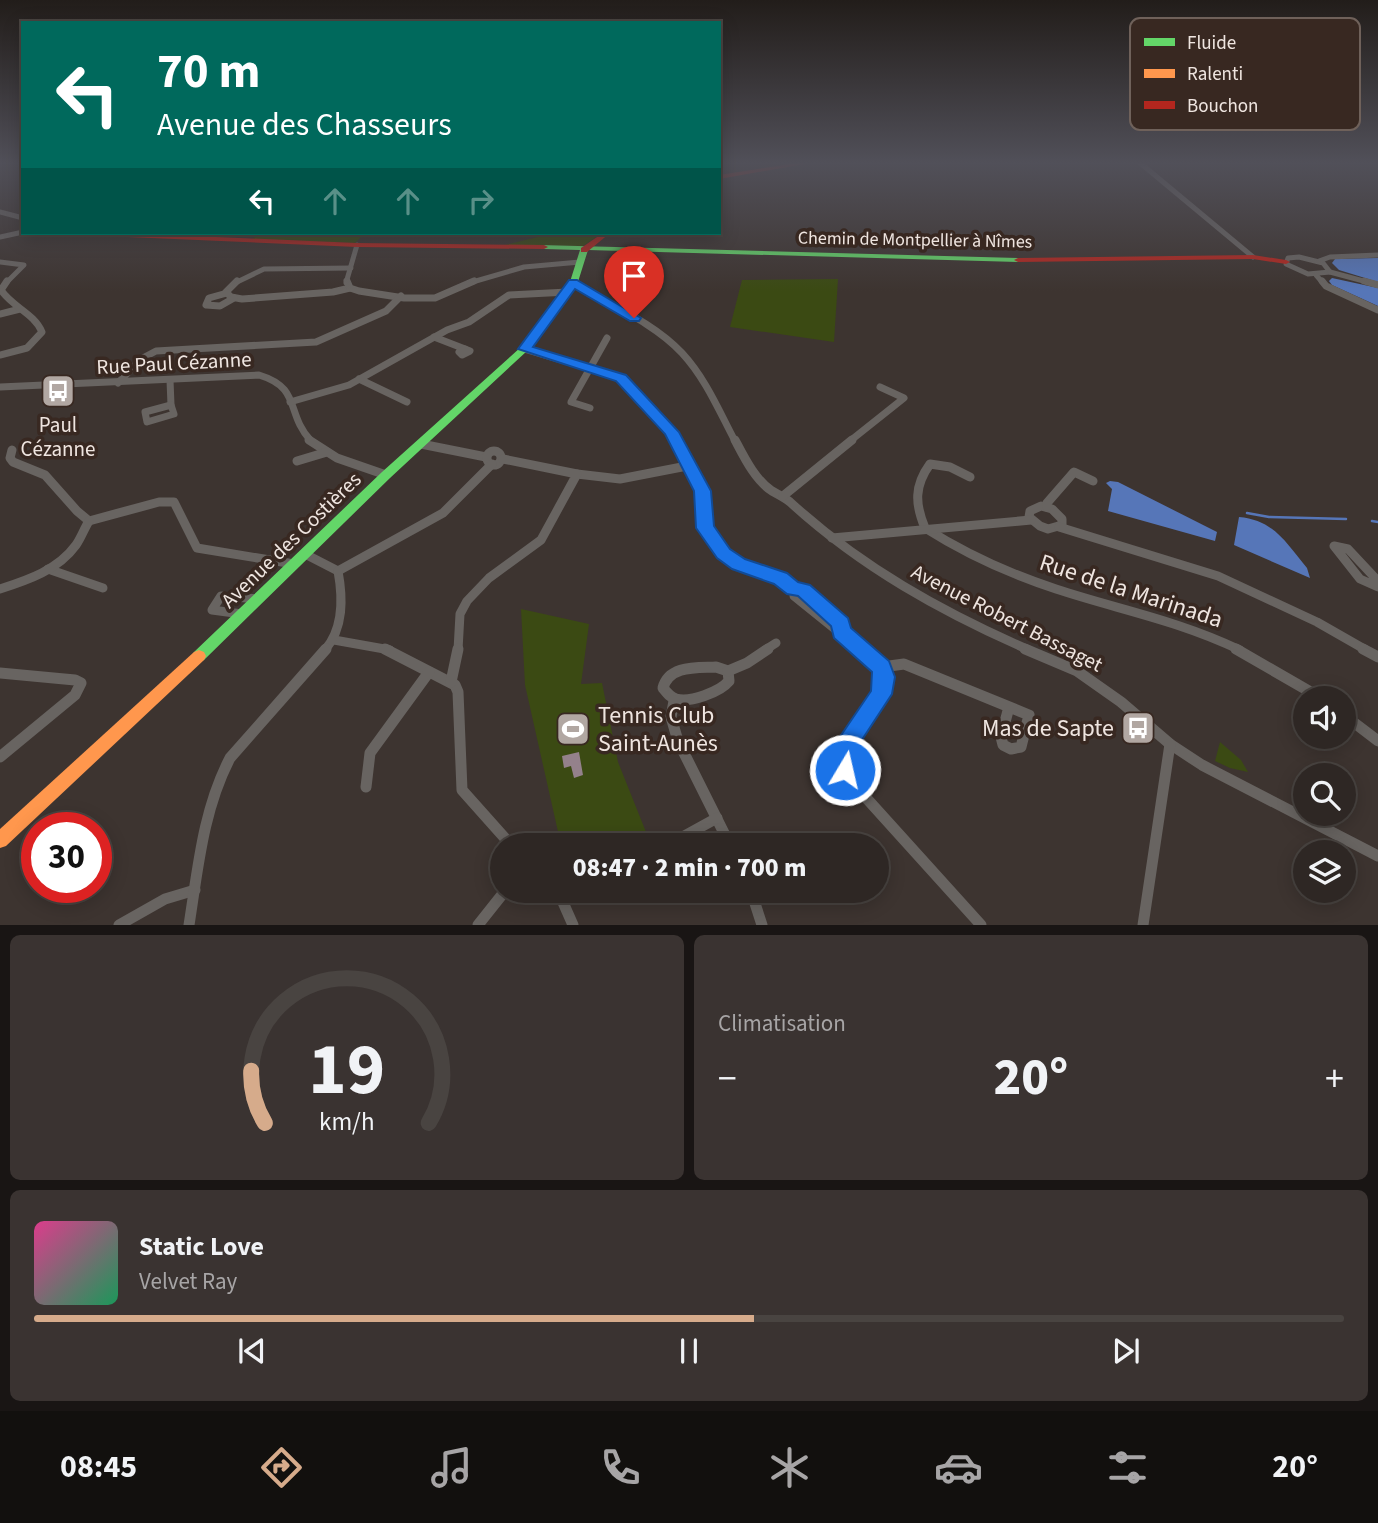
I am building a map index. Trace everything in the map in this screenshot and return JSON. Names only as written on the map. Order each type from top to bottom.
[{"type":"street","points":[[1191,205],[1253,257]]},
{"type":"street","points":[[0,212],[21,217]]},
{"type":"street","points":[[0,237],[21,232]]},
{"type":"street","name":"Chemin de Montpellier à Nîmes","points":[[131,235],[980,261],[1253,257],[1286,262]]},
{"type":"street","points":[[584,250],[604,235]]},
{"type":"street","points":[[349,288],[346,283],[357,244]]},
{"type":"street","name":"Avenue des Costières","points":[[0,840],[386,475],[524,349],[571,288],[584,250]]},
{"type":"street","points":[[1319,261],[1331,257],[1378,255]]},
{"type":"street","points":[[1330,272],[1329,267],[1319,261],[1295,257],[1286,262],[1297,270],[1316,275],[1330,272],[1378,285]]},
{"type":"street","points":[[0,262],[18,262],[24,265],[1,290],[38,322],[42,335],[27,348],[0,355]]},
{"type":"street","points":[[351,268],[264,269],[251,273],[231,286],[227,293],[209,298],[206,305],[220,306],[234,298],[320,293],[349,288],[437,298],[470,283],[494,276],[555,262],[580,262]]},
{"type":"street","points":[[1316,275],[1326,286],[1378,310]]},
{"type":"street","points":[[290,402],[325,394],[359,379],[434,337],[469,322],[509,295],[571,288]]},
{"type":"street","name":"Avenue Robert Bassaget","points":[[571,288],[654,330],[678,349],[692,364],[714,399],[755,473],[772,492],[783,496],[872,569],[976,627],[1077,671],[1121,702],[1170,744],[1225,778],[1378,856]]},
{"type":"street","points":[[227,293],[234,298]]},
{"type":"street","points":[[118,383],[141,359],[156,351],[316,342],[386,311],[401,296]]},
{"type":"street","points":[[0,314],[20,309]]},
{"type":"street","points":[[434,337],[465,349]]},
{"type":"street","points":[[590,408],[571,402],[607,338]]},
{"type":"street","points":[[524,349],[621,378],[671,432],[702,491],[702,519],[712,541],[739,564],[781,579],[794,589],[794,596],[803,604],[882,667],[884,677],[881,694],[842,750],[845,770],[858,790],[981,925]]},
{"type":"street","name":"Rue Paul Cézanne","points":[[0,387],[260,375],[278,379],[287,386],[297,422],[309,440],[327,452],[386,475]]},
{"type":"street","points":[[359,379],[407,402]]},
{"type":"street","points":[[170,380],[171,405]]},
{"type":"street","points":[[783,496],[904,398],[880,387]]},
{"type":"street","points":[[421,444],[489,460],[503,459],[616,479],[687,466]]},
{"type":"street","points":[[12,450],[10,458],[13,463],[44,473],[79,515],[89,521],[159,502],[174,502],[183,511],[186,537],[197,548],[294,564]]},
{"type":"street","points":[[297,461],[327,452]]},
{"type":"street","points":[[338,571],[443,513],[489,460]]},
{"type":"street","points":[[925,528],[917,510],[915,495],[916,484],[930,464],[950,467],[970,477]]},
{"type":"street","points":[[1047,507],[1047,503],[1074,472],[1094,481]]},
{"type":"street","points":[[451,682],[457,660],[460,614],[467,601],[483,583],[541,540],[577,474]]},
{"type":"street","points":[[1031,520],[1029,514],[1032,509],[1047,507],[1060,515],[1063,522],[1059,527]]},
{"type":"street","points":[[832,538],[1031,520],[1045,528],[1059,527],[1218,576],[1306,616],[1378,657]]},
{"type":"street","points":[[0,589],[26,581],[48,569],[76,545],[89,521]]},
{"type":"street","name":"Rue de la Marinada","points":[[925,528],[973,556],[1026,579],[1161,618],[1214,638],[1303,686]]},
{"type":"street","points":[[1334,546],[1349,549],[1377,580],[1378,587],[1360,579],[1334,546]]},
{"type":"street","points":[[305,554],[338,571]]},
{"type":"street","points":[[48,569],[103,588]]},
{"type":"street","points":[[189,925],[212,794],[221,772],[230,758],[334,640],[343,600],[338,571]]},
{"type":"street","points":[[242,614],[212,610],[221,596],[258,598]]},
{"type":"street","points":[[334,640],[388,649],[451,682],[458,692],[462,790],[500,833]]},
{"type":"street","points":[[674,701],[663,688],[664,680],[670,673],[716,667],[728,671],[747,663],[776,643]]},
{"type":"street","points":[[882,667],[904,664],[1009,707]]},
{"type":"street","points":[[674,701],[725,686],[729,681],[728,671]]},
{"type":"street","points":[[366,787],[370,753],[429,672]]},
{"type":"street","points":[[0,673],[75,680],[81,684],[75,695],[0,757]]},
{"type":"street","points":[[674,701],[671,717],[678,741],[724,833]]},
{"type":"street","points":[[1356,724],[1378,741]]},
{"type":"street","points":[[1143,925],[1170,744]]},
{"type":"street","points":[[690,833],[717,818]]},
{"type":"street","points":[[119,925],[184,891],[195,890]]},
{"type":"street","points":[[478,925],[495,903]]},
{"type":"street","points":[[564,903],[573,925]]},
{"type":"street","points":[[755,903],[762,925]]},
{"type":"green space","points":[[259,235],[363,235],[355,243],[252,239]]},
{"type":"green space","points":[[546,235],[599,235],[583,246],[505,245]]},
{"type":"green space","points":[[838,279],[834,342],[730,327],[742,280]]},
{"type":"green space","name":"Tennis Club Saint-Aunès","points":[[521,609],[589,624],[581,684],[602,683],[618,762],[646,833],[558,833],[525,685]]},
{"type":"green space","points":[[1220,742],[1241,760],[1248,772],[1215,761]]},
{"type":"water","points":[[1378,258],[1378,282],[1339,270],[1332,263],[1335,259]]},
{"type":"water","points":[[1332,278],[1378,288],[1378,306],[1332,285],[1329,281]]},
{"type":"water","points":[[1118,482],[1217,532],[1215,541],[1108,511],[1112,489],[1106,483]]},
{"type":"water","points":[[1239,517],[1261,523],[1278,534],[1307,568],[1310,578],[1234,545]]},
{"type":"building","points":[[579,752],[583,775],[574,778],[571,766],[564,768],[562,756]]},
{"type":"waterway","points":[[1247,513],[1269,517],[1346,519]]},
{"type":"waterway","points":[[1372,521],[1378,522]]},
{"type":"traffic: fast","points":[[544,247],[1018,260]]},
{"type":"traffic: fast","points":[[199,656],[386,475],[524,349],[573,285],[584,250]]},
{"type":"traffic: slow","points":[[0,840],[199,656]]},
{"type":"traffic: jam","points":[[127,235],[357,245],[544,247]]},
{"type":"traffic: jam","points":[[584,250],[604,235]]},
{"type":"traffic: jam","points":[[1018,260],[1253,257],[1286,262]]},
{"type":"place","name":"Paul Cézanne","points":[[58,391]]},
{"type":"place","name":"Mas de Sapte","points":[[1138,728]]},
{"type":"place","name":"Tennis Club Saint-Aunès","points":[[573,729]]},
{"type":"route","points":[[634,318],[573,283],[524,349],[621,378],[671,432],[702,491],[702,519],[712,541],[724,554],[739,564],[781,579],[794,589],[803,590],[841,623],[841,632],[882,667],[884,687],[881,694],[860,726],[844,744],[842,760],[845,770]]}]
